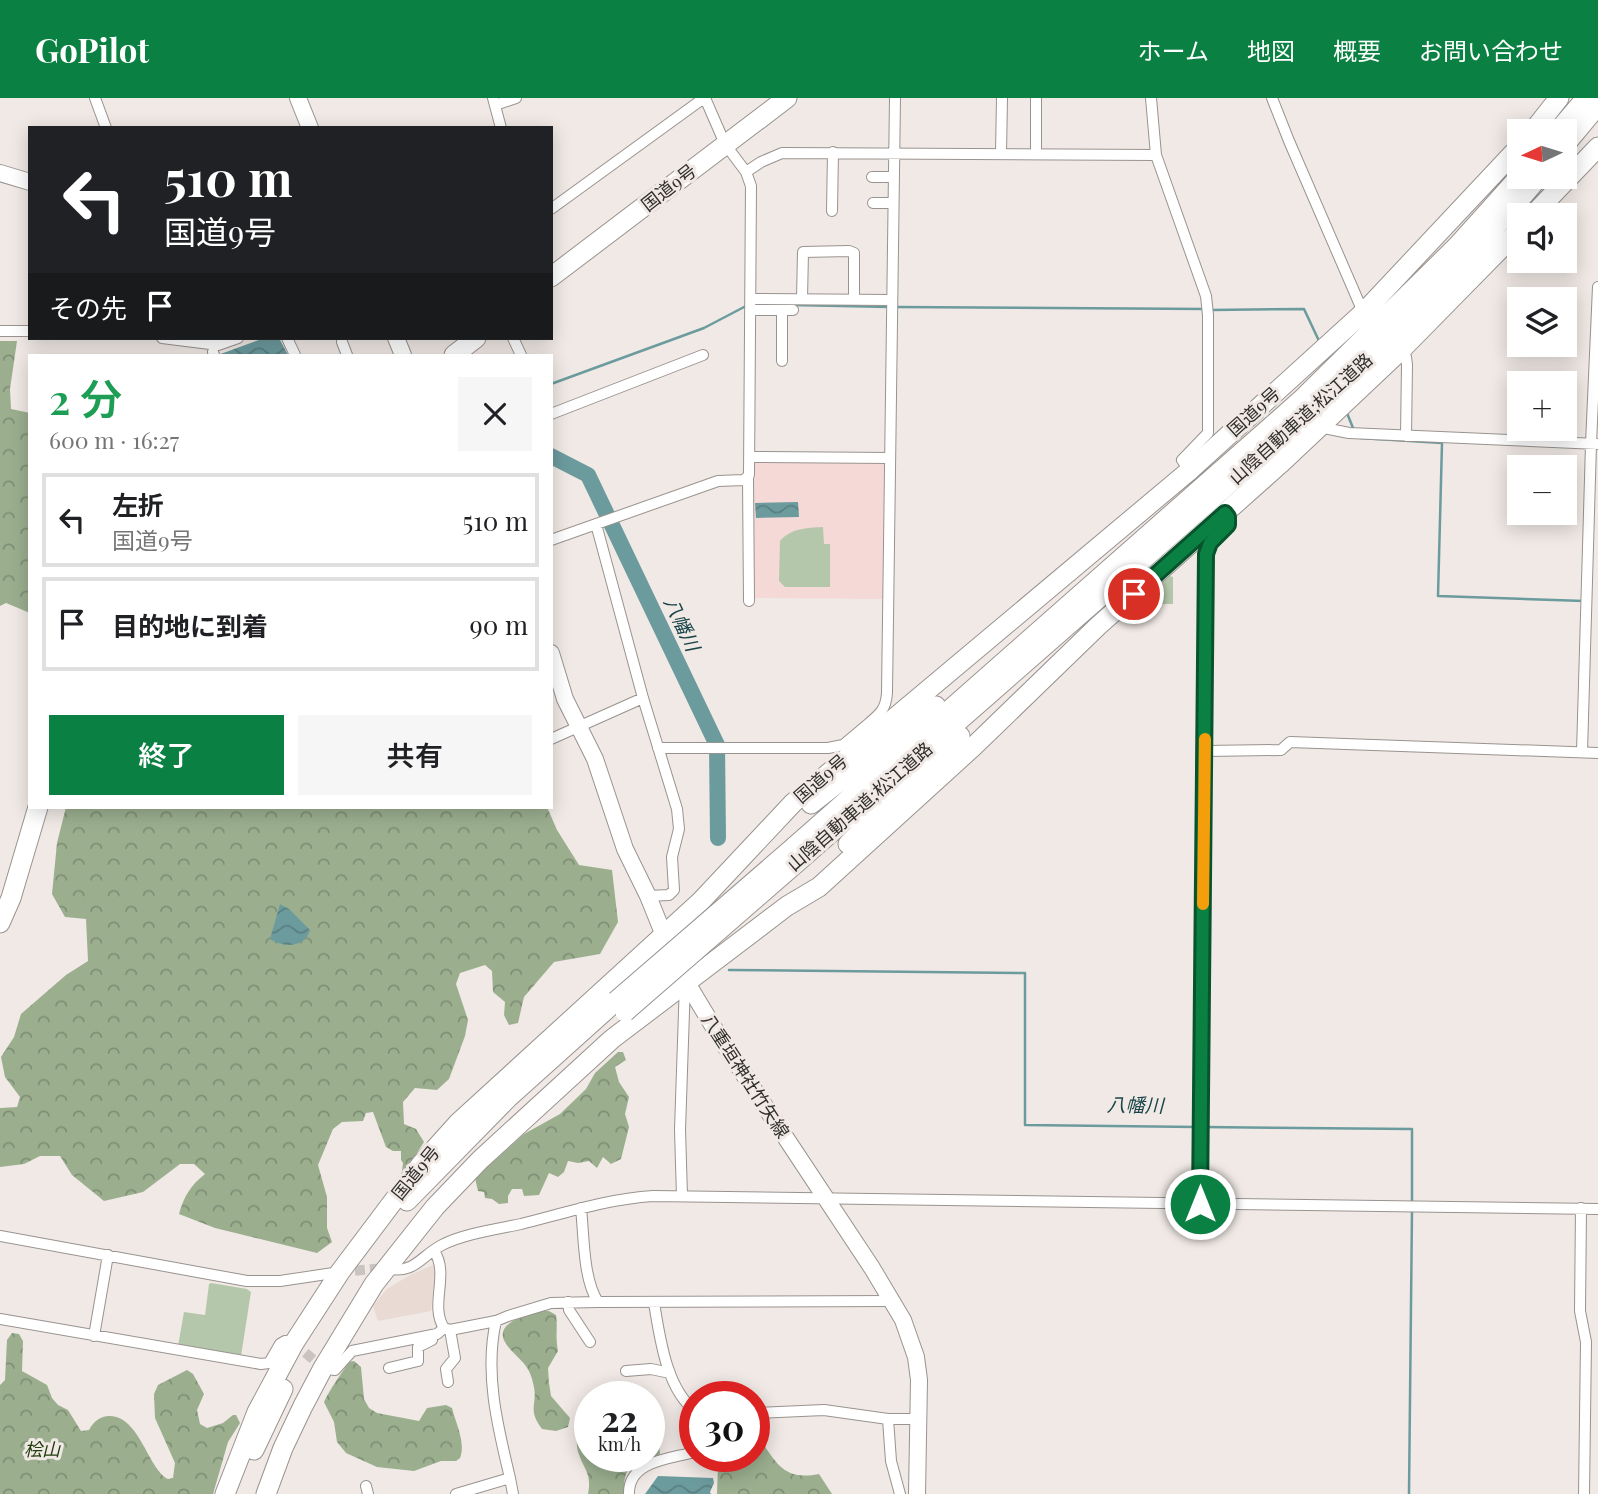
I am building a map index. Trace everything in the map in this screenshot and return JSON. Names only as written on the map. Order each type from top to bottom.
[{"type":"highway","name":"国道9号","points":[[553,275],[787,98]]},
{"type":"highway","points":[[1555,116],[1586,98]]},
{"type":"highway","points":[[1543,203],[1587,148],[1598,105]]},
{"type":"highway","name":"国道9号","points":[[225,1494],[257,1412],[294,1343],[340,1272],[422,1163],[458,1123],[701,901],[793,803],[872,728],[1191,473],[1370,315],[1507,161]]},
{"type":"highway","name":"山陰自動車道;松江道路","points":[[798,853],[1301,400],[1457,246],[1508,189]]},
{"type":"highway","name":"山陰自動車道;松江道路","points":[[254,1494],[267,1456],[311,1366],[355,1294],[417,1212],[482,1143],[621,1007],[1102,595],[1315,408],[1398,329],[1469,256],[1528,189]]},
{"type":"highway","name":"国道9号","points":[[266,1494],[283,1448],[323,1368],[385,1268],[435,1207],[518,1123],[612,1039],[787,906],[819,887],[974,746],[1097,626],[1319,427],[1507,242]]},
{"type":"highway","points":[[455,354],[473,340]]},
{"type":"highway","points":[[724,875],[990,664],[1107,565],[1145,538]]},
{"type":"highway","points":[[787,906],[890,802],[1024,676],[1102,595]]},
{"type":"highway","points":[[0,923],[11,898],[37,809]]},
{"type":"highway","name":"山陰自動車道;松江道路","points":[[238,1494],[253,1453],[299,1359],[349,1277],[377,1238],[415,1192],[545,1063],[621,1007]]},
{"type":"main road","points":[[298,98],[309,126]]},
{"type":"main road","points":[[0,173],[28,181]]},
{"type":"main road","name":"八重垣神社竹矢線","points":[[553,666],[556,685],[595,759],[625,849],[685,982],[893,1301],[911,1337],[919,1380],[917,1494]]},
{"type":"street","points":[[95,98],[105,126]]},
{"type":"street","points":[[500,126],[494,101],[516,98]]},
{"type":"street","points":[[553,208],[705,98],[725,144],[746,173],[752,199],[749,601]]},
{"type":"street","points":[[658,748],[828,748],[843,745],[872,728],[886,704],[895,98]]},
{"type":"street","points":[[1002,98],[1002,153]]},
{"type":"street","points":[[1036,98],[1036,154]]},
{"type":"street","points":[[1151,98],[1156,155],[1206,296],[1208,433],[1183,458],[1183,463],[1191,473]]},
{"type":"street","points":[[1272,98],[1360,305],[1370,315]]},
{"type":"street","points":[[832,152],[832,211]]},
{"type":"street","points":[[746,173],[761,162],[782,153],[1156,155]]},
{"type":"street","points":[[872,177],[893,177]]},
{"type":"street","points":[[873,203],[893,203]]},
{"type":"street","points":[[802,299],[803,252],[851,251],[854,256],[854,299]]},
{"type":"street","points":[[1582,752],[1598,286]]},
{"type":"street","points":[[751,305],[802,299],[854,299],[891,304]]},
{"type":"street","points":[[751,305],[787,310],[782,361]]},
{"type":"street","points":[[0,331],[28,331]]},
{"type":"street","points":[[169,340],[214,352],[235,340]]},
{"type":"street","points":[[342,342],[347,354]]},
{"type":"street","points":[[1400,347],[1407,365],[1406,436]]},
{"type":"street","points":[[553,413],[703,355]]},
{"type":"street","points":[[1319,427],[1349,433],[1594,444]]},
{"type":"street","points":[[750,457],[890,458]]},
{"type":"street","points":[[553,539],[718,481],[748,478]]},
{"type":"street","points":[[1200,1204],[1206,554],[1210,543],[1228,525],[1228,517],[1223,512]]},
{"type":"street","points":[[605,521],[643,698],[677,809],[678,829],[672,857],[674,890],[669,895],[648,896]]},
{"type":"street","points":[[553,737],[643,698]]},
{"type":"street","points":[[1205,751],[1281,750],[1290,742],[1598,752]]},
{"type":"street","points":[[682,1196],[680,1130],[685,982]]},
{"type":"street","points":[[385,1268],[395,1271],[410,1269],[443,1245],[460,1239],[627,1198],[824,1197],[910,1201],[1598,1209]]},
{"type":"street","points":[[581,1208],[589,1281],[592,1294],[598,1303]]},
{"type":"street","points":[[1581,1208],[1580,1311],[1586,1342],[1584,1494]]},
{"type":"street","points":[[0,1236],[247,1281],[280,1281],[340,1272]]},
{"type":"street","points":[[434,1251],[440,1262],[438,1316],[455,1358],[446,1369],[448,1382]]},
{"type":"street","points":[[94,1336],[108,1255]]},
{"type":"street","points":[[323,1368],[335,1370],[352,1352],[496,1321],[551,1303],[893,1301]]},
{"type":"street","points":[[568,1302],[569,1310],[590,1342]]},
{"type":"street","points":[[654,1303],[670,1373],[679,1392]]},
{"type":"street","points":[[0,1319],[261,1364],[269,1363],[280,1344],[285,1341],[294,1343]]},
{"type":"street","points":[[496,1321],[492,1365],[494,1399],[513,1494]]},
{"type":"street","points":[[389,1368],[418,1361],[418,1347],[444,1331]]},
{"type":"street","points":[[626,1371],[651,1369],[670,1373]]},
{"type":"street","points":[[770,1412],[824,1410],[888,1419],[917,1419]]},
{"type":"street","points":[[888,1419],[891,1461],[900,1494]]},
{"type":"street","points":[[629,1494],[628,1485],[635,1473],[652,1462],[679,1456]]},
{"type":"street","points":[[456,1494],[510,1478]]},
{"type":"shaded area","points":[[754,462],[886,464],[886,599],[751,598]]},
{"type":"shaded area","points":[[436,1265],[431,1311],[378,1321],[373,1306],[387,1289]]},
{"type":"green space","points":[[0,341],[17,341],[10,389],[11,409],[28,413],[28,612],[6,603],[0,606]]},
{"type":"green space","points":[[823,527],[824,544],[830,544],[830,587],[785,587],[779,581],[780,541],[794,531]]},
{"type":"green space","points":[[1170,576],[1173,577],[1173,604],[1151,604],[1148,595]]},
{"type":"green space","points":[[66,809],[548,809],[557,830],[579,865],[612,870],[618,922],[600,954],[554,962],[524,997],[518,1023],[509,1025],[504,1015],[505,1002],[493,992],[492,971],[485,965],[460,973],[456,984],[468,1020],[449,1079],[437,1090],[415,1088],[403,1102],[404,1124],[416,1129],[424,1142],[406,1170],[402,1171],[401,1151],[386,1147],[373,1112],[366,1113],[363,1121],[342,1122],[333,1129],[318,1165],[327,1197],[327,1228],[332,1242],[317,1253],[215,1228],[179,1214],[189,1191],[205,1174],[194,1164],[180,1164],[143,1192],[104,1201],[72,1175],[60,1156],[40,1156],[24,1164],[0,1167],[0,1108],[17,1107],[20,1097],[5,1077],[1,1057],[14,1037],[21,1014],[66,975],[88,961],[86,919],[65,917],[52,894],[57,843]]},
{"type":"green space","points":[[618,1052],[623,1052],[626,1060],[615,1067],[619,1082],[629,1097],[625,1114],[629,1127],[621,1159],[611,1164],[603,1157],[597,1168],[589,1161],[568,1161],[564,1172],[558,1177],[549,1173],[539,1195],[524,1196],[522,1189],[512,1189],[508,1203],[499,1204],[485,1198],[484,1192],[478,1191],[475,1178],[524,1134],[560,1114],[586,1089],[595,1073]]},
{"type":"green space","points":[[211,1283],[251,1292],[241,1356],[178,1346],[184,1312],[205,1315]]},
{"type":"green space","points":[[538,1311],[549,1311],[556,1315],[558,1351],[548,1368],[549,1383],[551,1396],[570,1418],[568,1427],[556,1431],[542,1429],[537,1422],[531,1375],[507,1346],[503,1333],[513,1321]]},
{"type":"green space","name":"桧山","points":[[12,1333],[19,1334],[23,1341],[22,1371],[47,1385],[52,1398],[68,1410],[81,1431],[89,1430],[103,1417],[120,1419],[129,1425],[155,1465],[168,1479],[173,1478],[175,1463],[155,1418],[154,1394],[158,1385],[187,1370],[193,1374],[204,1394],[197,1410],[200,1424],[207,1428],[223,1423],[233,1415],[236,1415],[240,1423],[228,1442],[213,1494],[0,1494],[0,1385],[5,1380],[7,1340]]},
{"type":"green space","points":[[354,1361],[361,1367],[364,1399],[369,1408],[377,1413],[419,1421],[427,1408],[446,1405],[452,1408],[461,1440],[460,1458],[456,1461],[441,1461],[414,1471],[377,1467],[346,1453],[337,1442],[334,1422],[324,1402],[349,1362]]},
{"type":"green space","points":[[770,1454],[780,1466],[795,1475],[819,1474],[832,1494],[717,1494],[718,1472],[770,1472]]},
{"type":"green space","points":[[586,1472],[628,1472],[624,1494],[588,1494]]},
{"type":"water","points":[[259,340],[280,340],[287,354],[221,354]]},
{"type":"water","points":[[798,502],[799,517],[756,518],[755,503]]},
{"type":"water","points":[[280,904],[289,909],[310,930],[299,943],[287,945],[270,939]]},
{"type":"water","points":[[658,1476],[713,1478],[714,1483],[711,1494],[645,1494]]},
{"type":"waterway","points":[[792,305],[890,307]]},
{"type":"waterway","points":[[553,383],[704,328],[746,306]]},
{"type":"waterway","points":[[897,307],[1205,309]]},
{"type":"waterway","points":[[1212,310],[1304,309],[1320,343]]},
{"type":"waterway","points":[[1347,413],[1353,428]]},
{"type":"waterway","points":[[1360,438],[1442,443],[1438,596],[1584,601]]},
{"type":"waterway","name":"八幡川","points":[[553,457],[588,475],[717,745],[718,838]]},
{"type":"waterway","name":"八幡川","points":[[729,970],[1025,973],[1025,1125],[1196,1127]]},
{"type":"waterway","name":"八幡川","points":[[1203,1127],[1412,1129],[1412,1204]]},
{"type":"waterway","name":"八幡川","points":[[1409,1494],[1412,1210]]},
{"type":"tunnel","points":[[340,1272],[385,1268]]},
{"type":"tunnel","points":[[294,1343],[323,1368]]},
{"type":"slow traffic","points":[[1203,904],[1205,739]]},
{"type":"route","points":[[1134,594],[1225,513],[1228,525],[1210,543],[1206,554],[1200,1204]]}]
